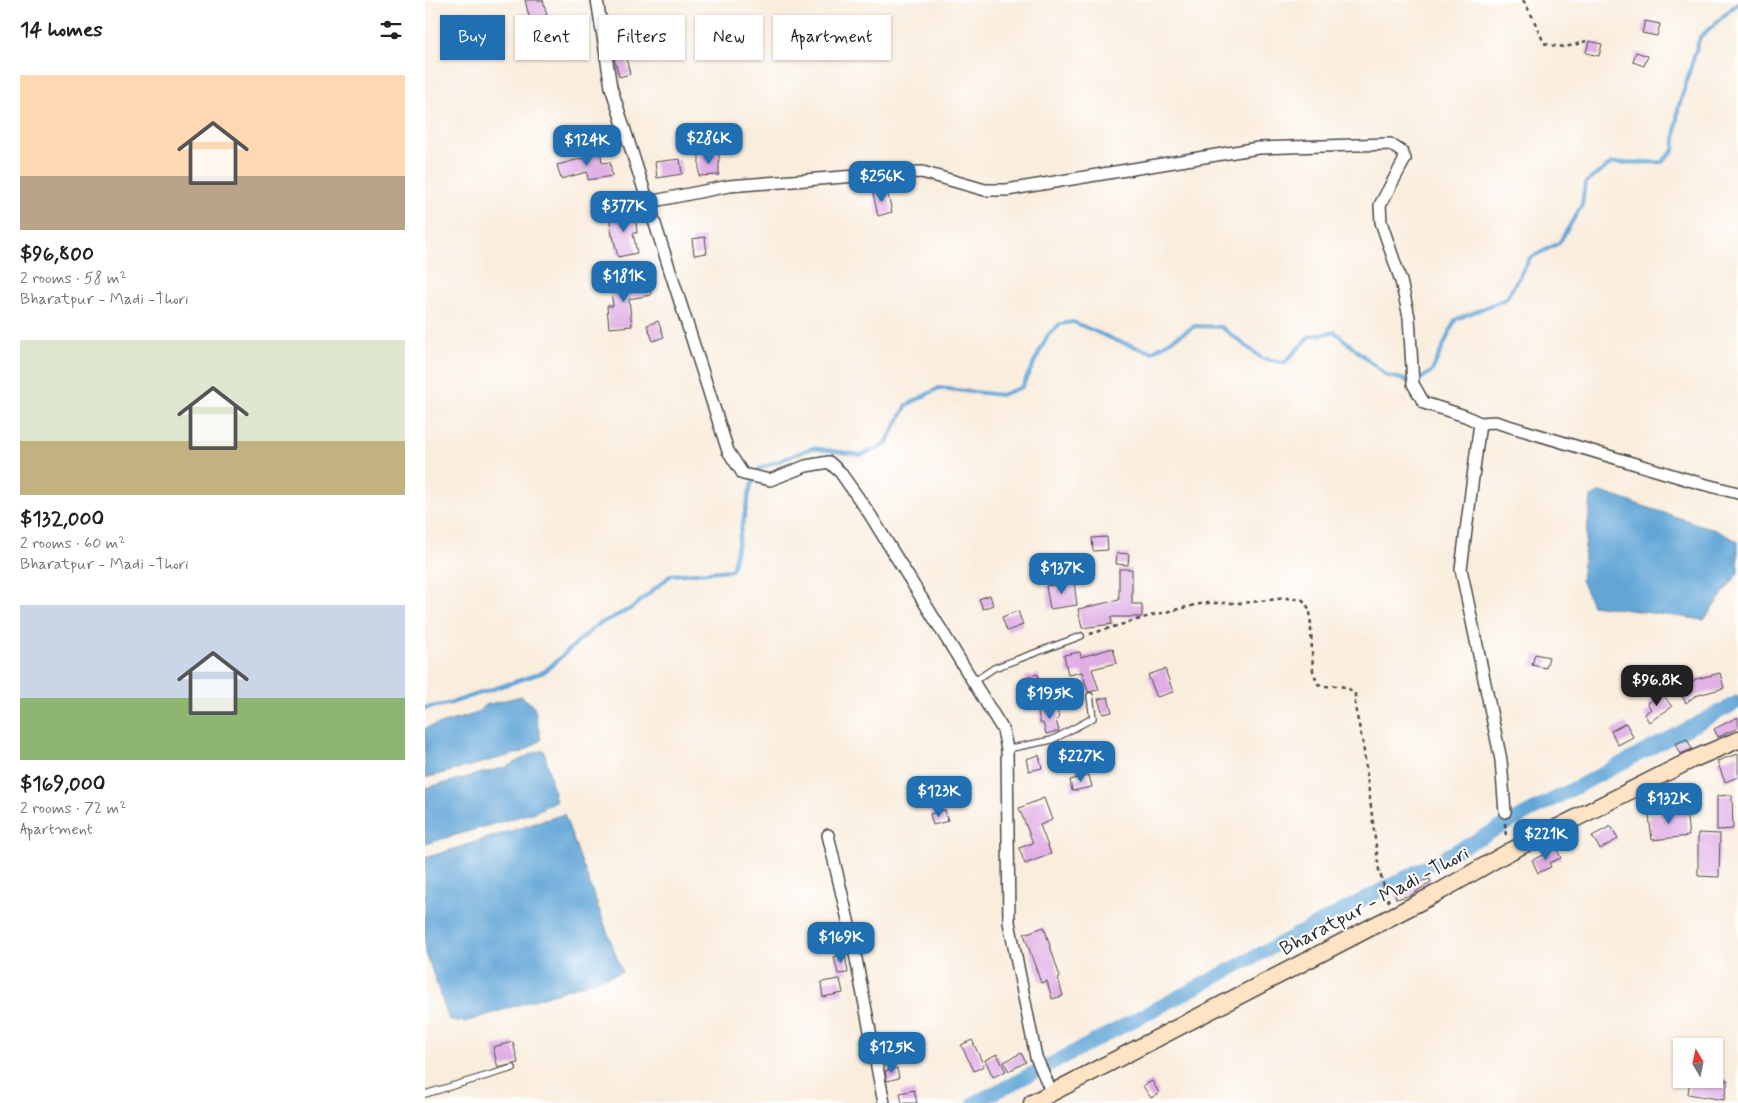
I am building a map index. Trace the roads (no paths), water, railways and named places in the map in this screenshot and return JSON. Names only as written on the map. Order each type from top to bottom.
[{"type":"main road","name":"Bharatpur - Madi -Thori","points":[[1032,1103],[1439,892],[1507,853],[1691,760],[1738,740]]},
{"type":"street","points":[[597,0],[611,86],[728,451],[743,474],[770,480],[807,466],[829,462],[840,472],[869,513],[914,589],[1003,730],[1007,749],[1009,922],[1035,1057],[1052,1092]]},
{"type":"street","points":[[649,202],[729,186],[922,172],[985,190],[1007,190],[1258,148],[1390,144],[1402,152],[1405,159],[1380,205],[1381,222],[1401,281],[1409,317],[1413,384],[1424,403],[1480,422],[1495,422],[1738,493]]},
{"type":"street","points":[[1480,422],[1461,569],[1501,760],[1505,812]]},
{"type":"street","points":[[828,835],[851,933],[884,1103]]},
{"type":"lane","points":[[973,682],[994,668],[1081,636]]},
{"type":"lane","points":[[1007,749],[1052,740],[1093,718],[1090,696]]},
{"type":"lane","points":[[425,1094],[513,1068]]},
{"type":"water","points":[[1601,492],[1713,529],[1738,541],[1738,573],[1704,620],[1592,605],[1581,580],[1591,497]]},
{"type":"water","points":[[521,696],[534,706],[541,740],[523,752],[425,778],[425,728],[475,714],[486,705]]},
{"type":"water","points":[[544,750],[556,801],[535,812],[425,844],[425,788],[506,767],[531,754]]},
{"type":"water","points":[[564,814],[622,972],[465,1022],[449,1020],[425,950],[425,858]]},
{"type":"waterway","points":[[425,708],[448,704],[544,672],[597,625],[632,608],[671,575],[732,570],[751,486],[759,469],[812,448],[861,455],[885,445],[907,405],[939,388],[1001,395],[1022,387],[1048,335],[1060,324],[1073,322],[1117,341],[1152,352],[1195,326],[1221,327],[1263,359],[1285,362],[1310,336],[1335,332],[1387,376],[1417,382],[1432,371],[1455,320],[1506,299],[1530,258],[1559,243],[1582,205],[1585,183],[1612,163],[1662,162],[1674,150],[1678,109],[1700,37],[1738,3]]},
{"type":"waterway","points":[[1049,1065],[1738,702]]},
{"type":"waterway","points":[[974,1103],[1037,1071]]}]
